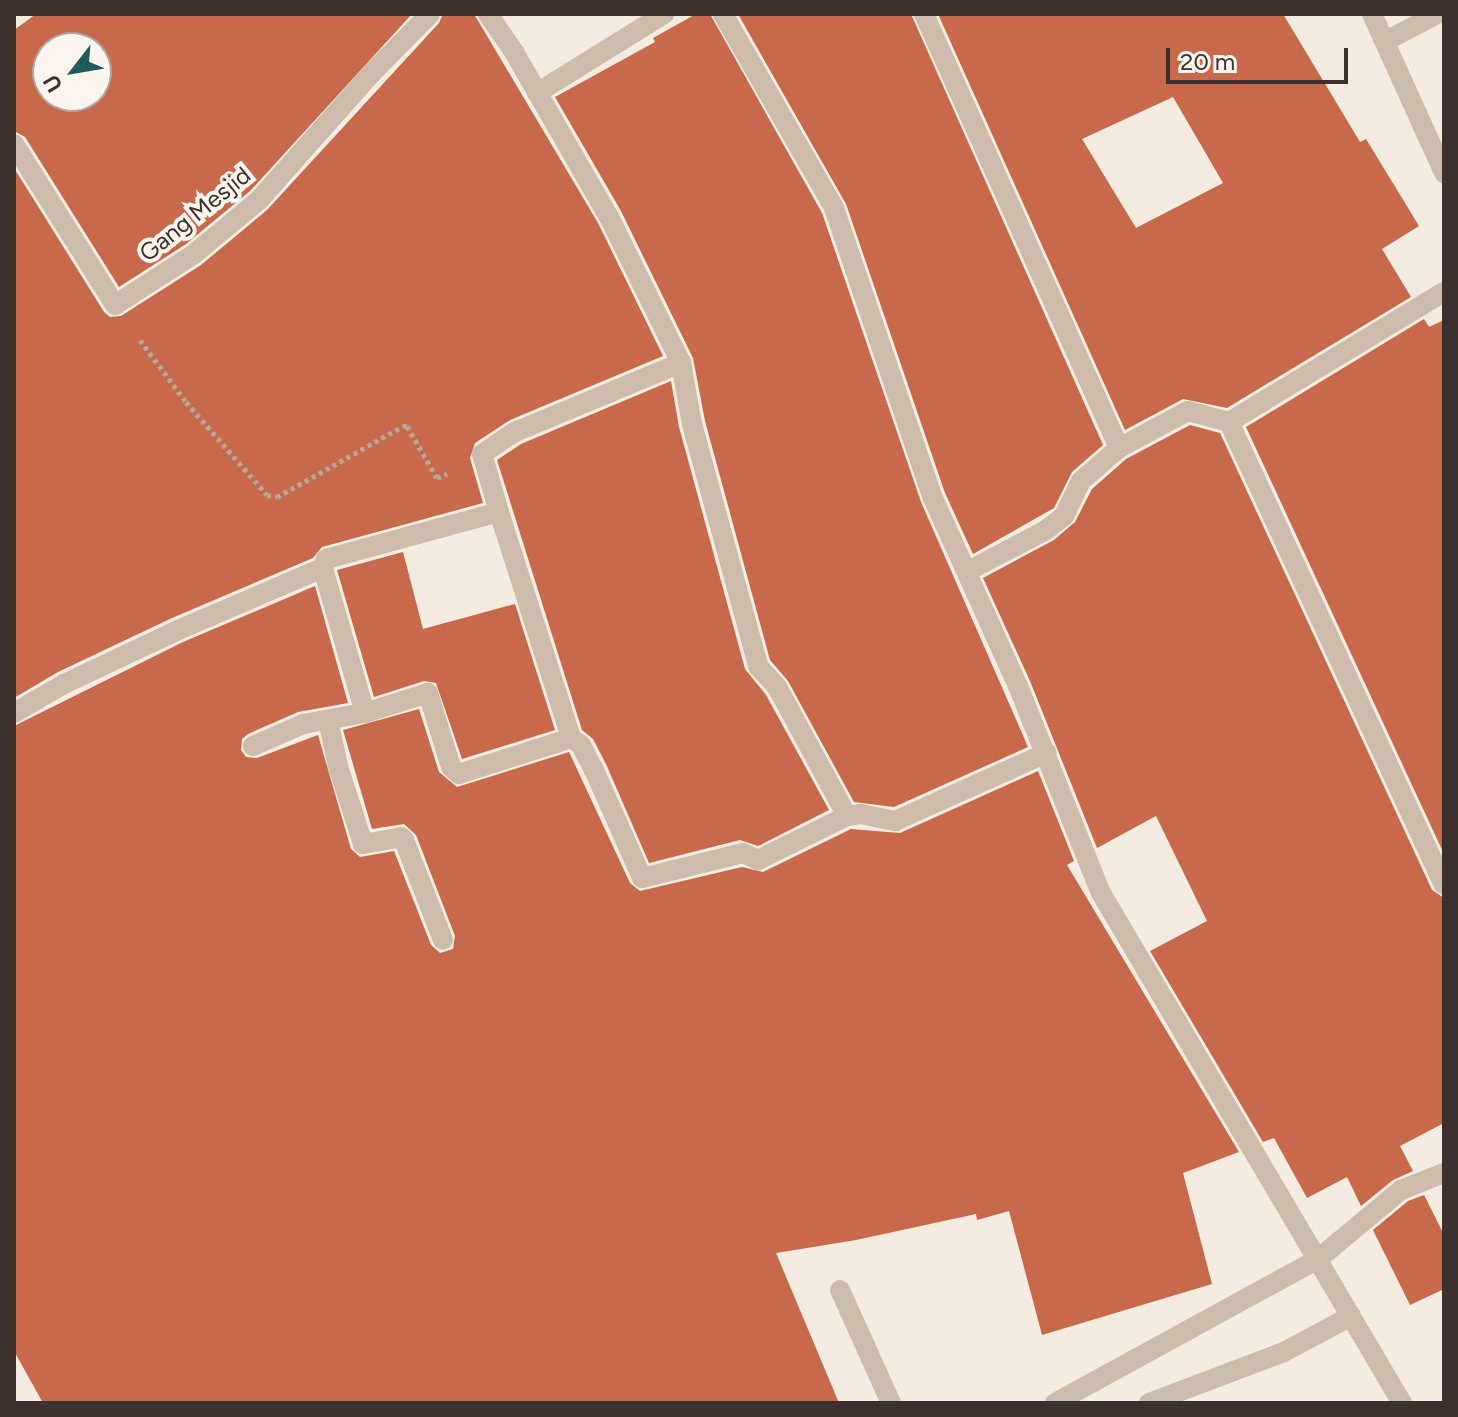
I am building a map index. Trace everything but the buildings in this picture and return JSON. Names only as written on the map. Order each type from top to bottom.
[{"type":"street","name":"Gang Mesjid","points":[[115,305],[194,254],[259,200],[430,14]]},
{"type":"street","points":[[488,14],[609,217],[681,363],[692,424],[758,666],[777,687],[847,816]]},
{"type":"street","points":[[537,93],[664,14]]},
{"type":"street","points":[[723,14],[834,208],[933,498],[968,571],[1046,753],[1101,893],[1402,1403]]},
{"type":"street","points":[[924,14],[1119,448]]},
{"type":"street","points":[[1372,14],[1444,173]]},
{"type":"street","points":[[1386,41],[1437,14]]},
{"type":"street","points":[[14,144],[115,305]]},
{"type":"street","points":[[968,571],[1046,530],[1064,516],[1081,481],[1119,448],[1188,411],[1229,422],[1444,292]]},
{"type":"street","points":[[681,363],[515,432],[482,454],[571,738],[581,745],[594,770],[642,878],[743,853],[758,860],[847,816],[861,814],[895,821],[1046,753]]},
{"type":"street","points":[[1229,422],[1444,885]]},
{"type":"street","points":[[365,713],[323,568],[326,559],[499,512]]},
{"type":"street","points":[[14,713],[64,684],[178,630],[323,568]]},
{"type":"street","points":[[253,746],[303,724],[365,713],[428,693],[451,767],[459,774],[571,738]]},
{"type":"street","points":[[328,720],[338,766],[363,844],[401,837],[404,840],[443,940]]},
{"type":"street","points":[[1055,1403],[1318,1259],[1401,1190],[1444,1173]]},
{"type":"street","points":[[840,1290],[891,1403]]},
{"type":"street","points":[[1149,1403],[1284,1352],[1351,1316]]},
{"type":"path","points":[[115,305],[186,402],[267,495],[277,497],[403,426],[407,426],[437,478],[482,454]]}]
